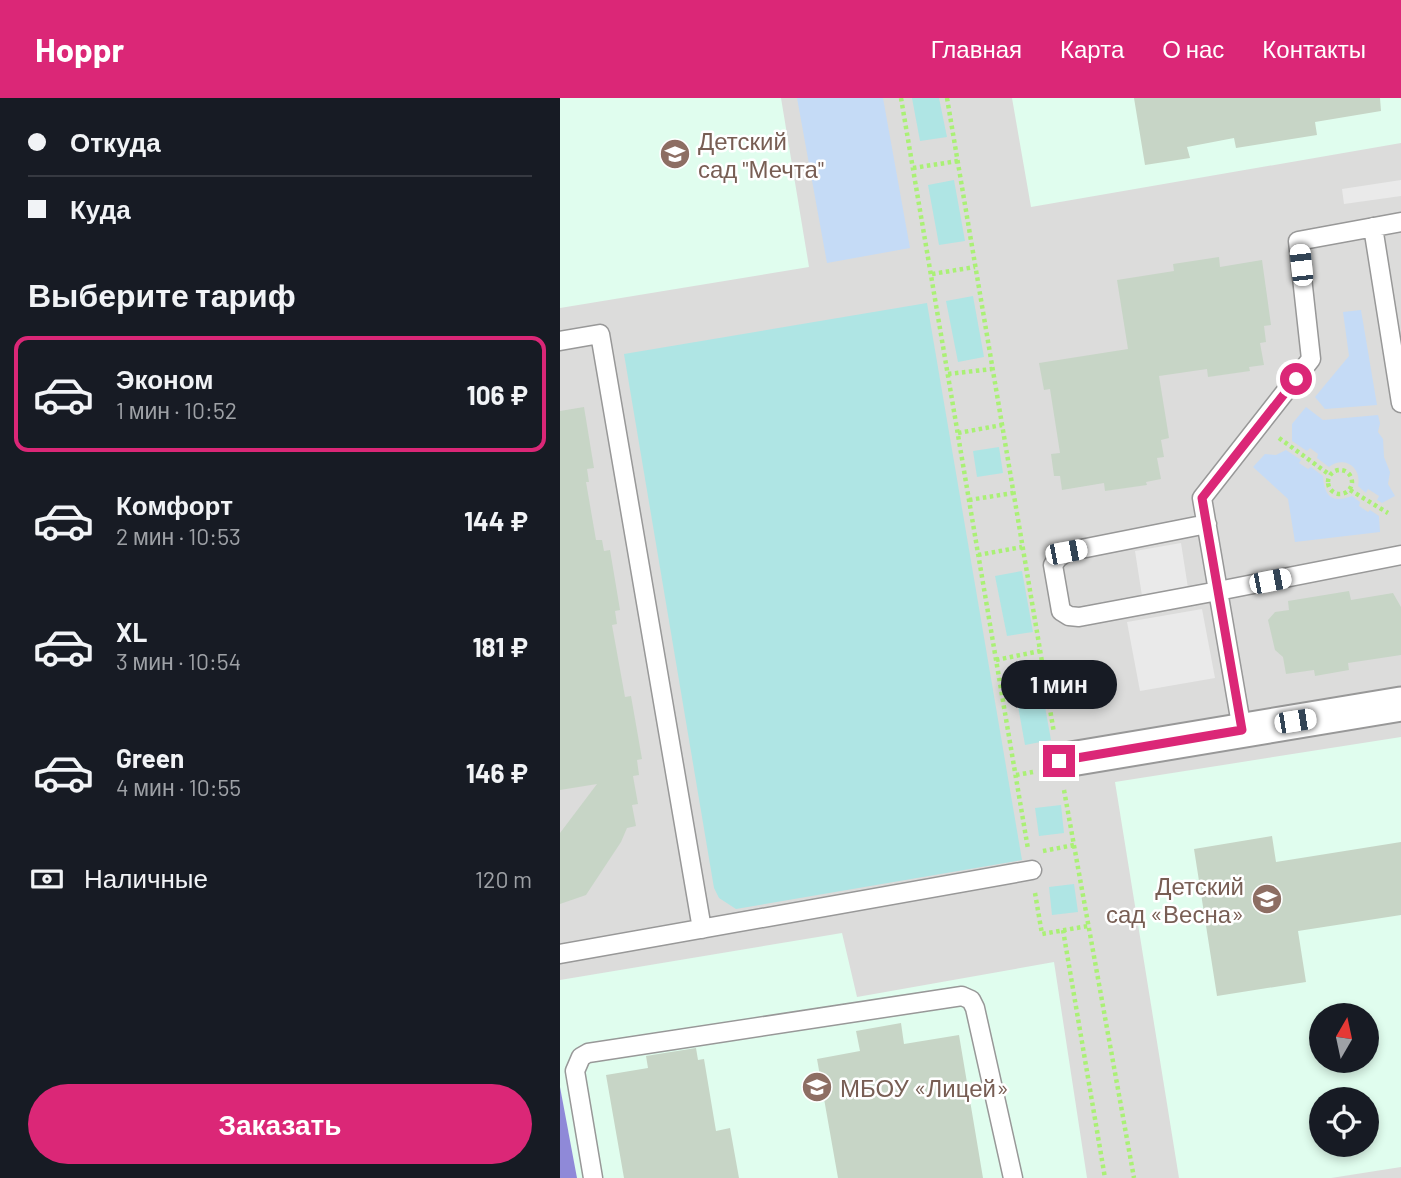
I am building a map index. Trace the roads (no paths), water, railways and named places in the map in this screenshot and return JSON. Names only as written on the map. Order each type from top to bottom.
[{"type":"street","points":[[1059,761],[1401,704]]},
{"type":"lane","points":[[1242,730],[1202,498],[1311,359],[1298,241],[1401,222]]},
{"type":"lane","points":[[1373,227],[1401,403]]},
{"type":"lane","points":[[560,341],[600,334],[702,929]]},
{"type":"lane","points":[[1207,524],[1066,552],[1053,565],[1061,611],[1069,616],[1079,617],[1401,555]]},
{"type":"lane","points":[[560,954],[702,929],[1030,861]]},
{"type":"lane","points":[[593,1178],[575,1071],[581,1058],[588,1053],[962,996],[971,1000],[975,1008],[1013,1178]]},
{"type":"place","name":"Детский сад \"Мечта\"","points":[[675,154]]},
{"type":"place","name":"Детский сад «Весна»","points":[[1267,899]]},
{"type":"place","name":"МБОУ «Лицей»","points":[[817,1087]]}]
